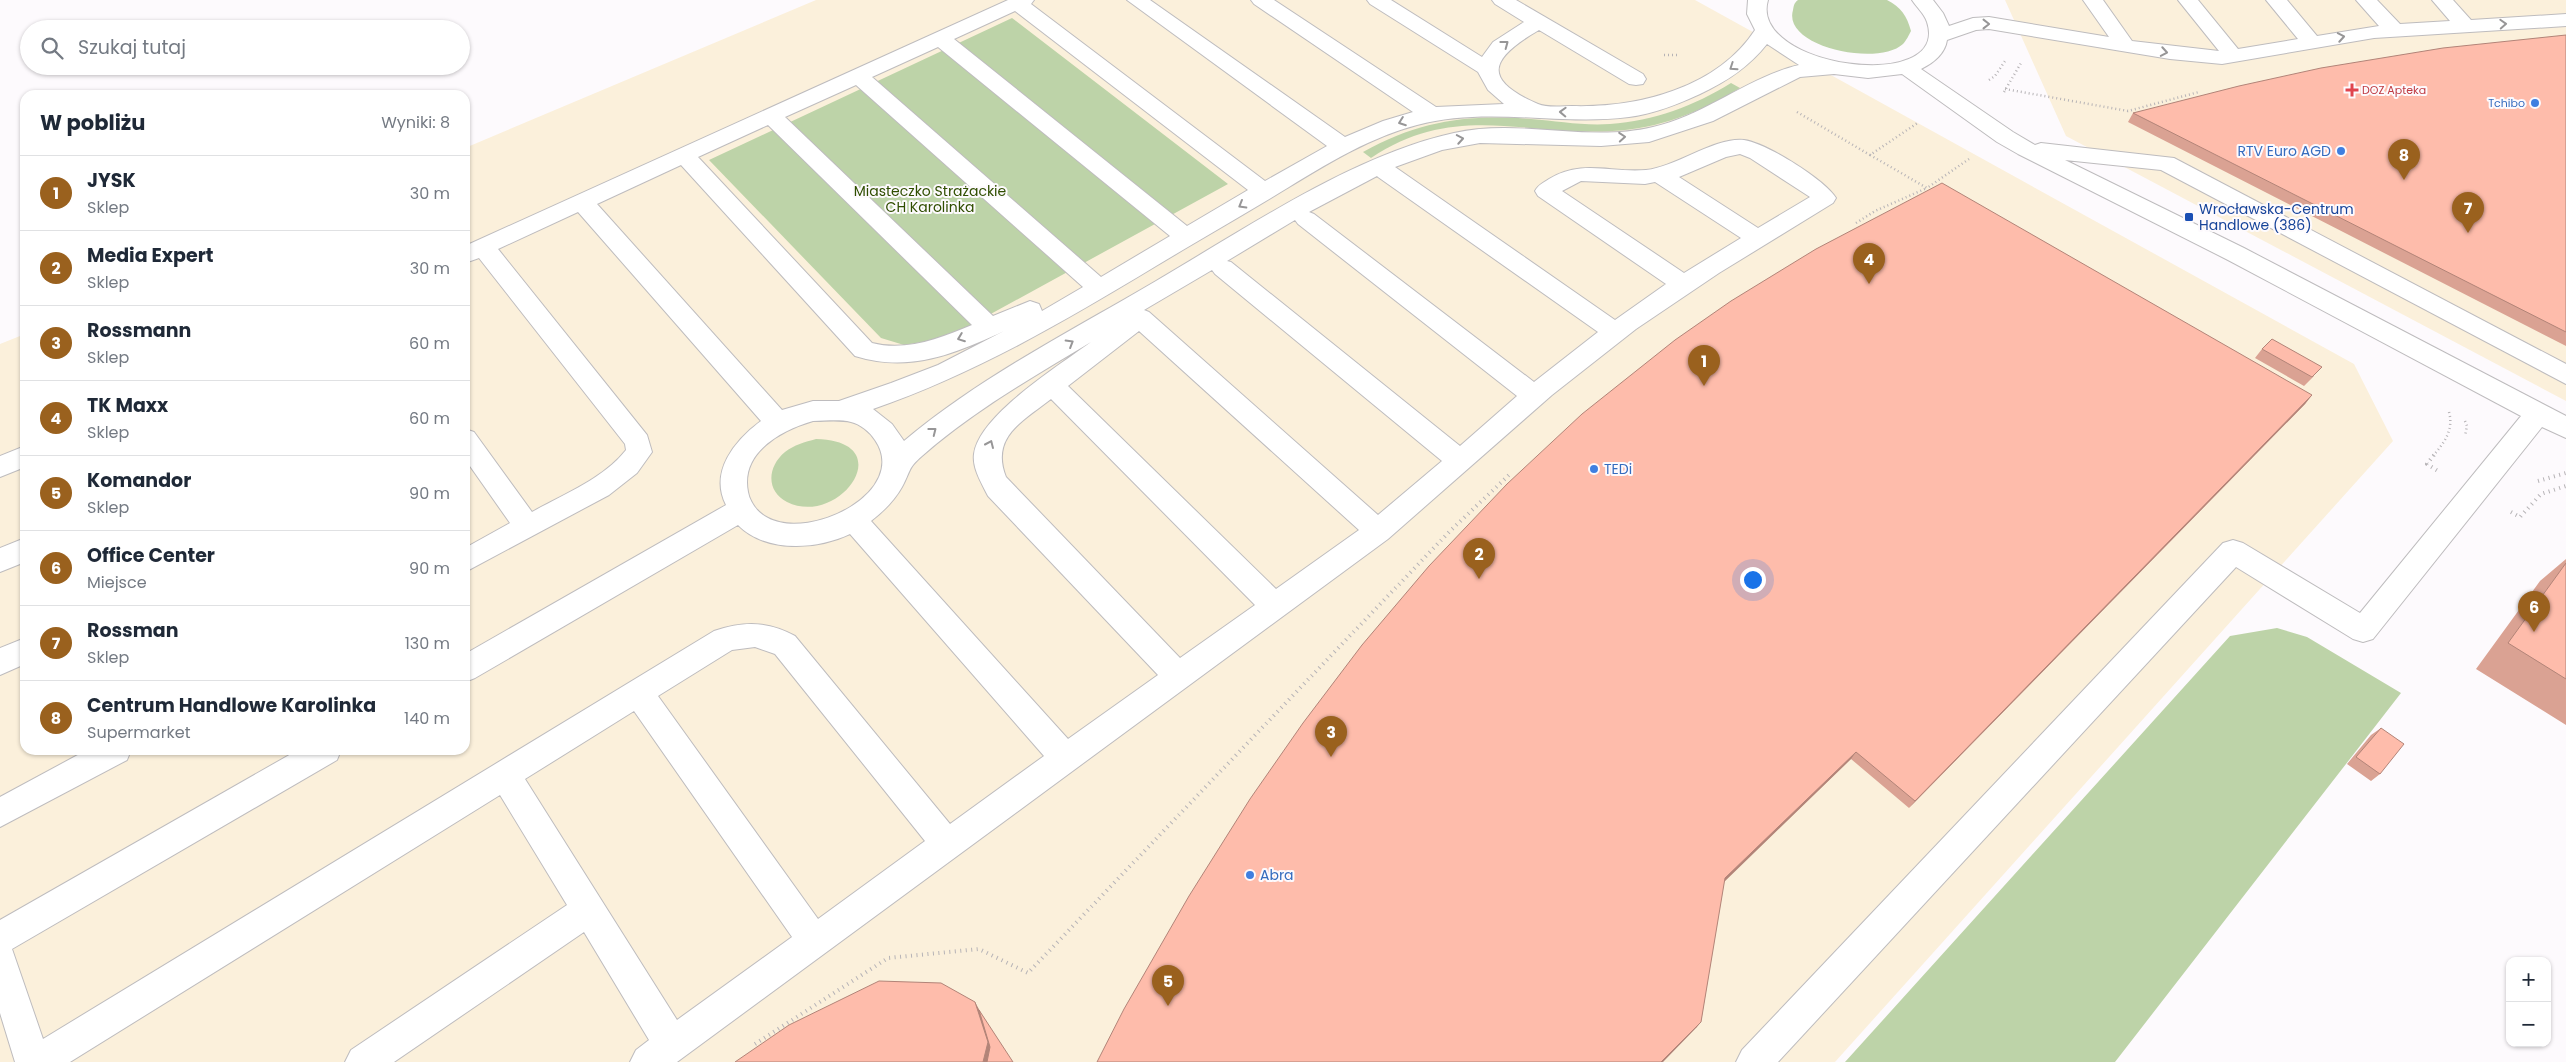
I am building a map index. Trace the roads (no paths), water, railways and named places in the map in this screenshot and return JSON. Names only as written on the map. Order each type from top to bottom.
[{"type":"street","points":[[1137,0],[1344,147]]},
{"type":"street","points":[[1260,0],[1431,114]]},
{"type":"street","points":[[1377,0],[1487,69],[1494,84],[1506,96],[1515,102],[1538,111]]},
{"type":"street","points":[[1502,0],[1636,79]]},
{"type":"street","points":[[1758,0],[1758,16],[1765,31],[1777,43],[1797,56],[1833,68]]},
{"type":"street","points":[[897,463],[938,427],[974,401],[1079,337],[1360,173],[1430,147],[1484,135],[1599,139],[1648,135],[1672,128],[1736,102],[1795,70],[1810,67],[1860,72],[1883,72],[1906,67],[1924,59],[1934,49],[1940,36],[1936,18],[1922,0]]},
{"type":"street","points":[[2093,0],[2124,45]]},
{"type":"street","points":[[2188,0],[2234,57]]},
{"type":"street","points":[[2276,0],[2311,42]]},
{"type":"street","points":[[2366,0],[2394,30]]},
{"type":"street","points":[[2442,0],[2466,26]]},
{"type":"street","points":[[2529,0],[2558,20]]},
{"type":"street","points":[[470,558],[599,488],[628,466],[639,452],[638,442],[474,251],[1020,2],[1265,192]]},
{"type":"street","points":[[1940,36],[1973,24],[1989,23],[2205,58],[2234,57],[2311,42],[2394,30],[2558,20]]},
{"type":"street","points":[[1487,69],[1489,61],[1496,51],[1538,22]]},
{"type":"street","points":[[837,412],[922,382],[1002,344],[1344,147],[1376,132],[1431,114],[1466,109],[1603,112],[1634,110],[1689,92],[1743,60],[1754,49],[1765,31]]},
{"type":"street","points":[[940,38],[1186,237]]},
{"type":"street","points":[[1906,67],[2005,137],[2026,149],[2236,254],[2566,428]]},
{"type":"street","points":[[858,76],[1094,284]]},
{"type":"street","points":[[771,116],[989,327]]},
{"type":"street","points":[[1178,676],[998,489],[986,467],[987,452],[993,437],[1007,419],[1053,386],[1112,337],[1140,318],[1430,147]]},
{"type":"street","points":[[505,775],[589,909],[660,1053],[1378,531],[1427,492],[1533,395],[1615,332],[1683,284],[1825,198],[1810,185],[1758,153],[1742,147],[1721,151],[1672,171],[1645,177],[1581,174],[1568,178],[1546,191],[1683,284]]},
{"type":"street","points":[[2026,149],[2166,163],[2566,375]]},
{"type":"street","points":[[684,155],[864,350],[891,357],[909,356],[989,327],[1135,266]]},
{"type":"street","points":[[1386,172],[1615,332]]},
{"type":"street","points":[[1659,174],[1758,238]]},
{"type":"street","points":[[582,202],[778,423]]},
{"type":"street","points":[[1306,219],[1533,395]]},
{"type":"street","points":[[1223,268],[1460,461]]},
{"type":"street","points":[[1140,318],[1378,531]]},
{"type":"street","points":[[1053,386],[1275,606]]},
{"type":"street","points":[[813,411],[852,412],[875,422],[892,441],[897,463],[890,485],[868,511],[854,520],[819,533],[786,534],[761,527],[740,510],[732,488],[735,467],[752,443],[778,423],[813,411]]},
{"type":"street","points":[[1754,1062],[2233,551],[2363,630],[2538,413]]},
{"type":"street","points":[[470,446],[528,527]]},
{"type":"street","points":[[0,467],[20,458]]},
{"type":"street","points":[[470,666],[740,510]]},
{"type":"street","points":[[854,520],[1065,758]]},
{"type":"street","points":[[0,561],[20,551]]},
{"type":"street","points":[[38,1062],[724,640],[748,634],[772,637],[785,645],[947,844]]},
{"type":"street","points":[[0,662],[20,652]]},
{"type":"street","points":[[639,693],[814,941]]},
{"type":"street","points":[[0,813],[107,755]]},
{"type":"street","points":[[0,938],[317,755]]},
{"type":"street","points":[[363,1062],[589,909]]},
{"type":"street","points":[[0,960],[33,1062]]},
{"type":"place","name":"DOZ Apteka","points":[[2352,90]]},
{"type":"place","name":"Tchibo","points":[[2535,103]]},
{"type":"place","name":"RTV Euro AGD","points":[[2341,151]]},
{"type":"place","name":"Centrum Handlowe Karolinka","points":[[2404,180]]},
{"type":"place","name":"Wrocławska-Centrum Handlowe (386)","points":[[2189,217]]},
{"type":"place","name":"Rossman","points":[[2468,233]]},
{"type":"place","name":"TK Maxx","points":[[1869,284]]},
{"type":"place","name":"JYSK","points":[[1704,386]]},
{"type":"place","name":"TEDi","points":[[1594,469]]},
{"type":"place","name":"Media Expert","points":[[1479,579]]},
{"type":"place","name":"Office Center","points":[[2534,632]]},
{"type":"place","name":"Rossmann","points":[[1331,757]]},
{"type":"place","name":"Abra","points":[[1250,875]]},
{"type":"place","name":"Komandor","points":[[1168,1006]]},
{"type":"park label","name":"Miasteczko Strażackie CH Karolinka","points":[[930,200]]}]
